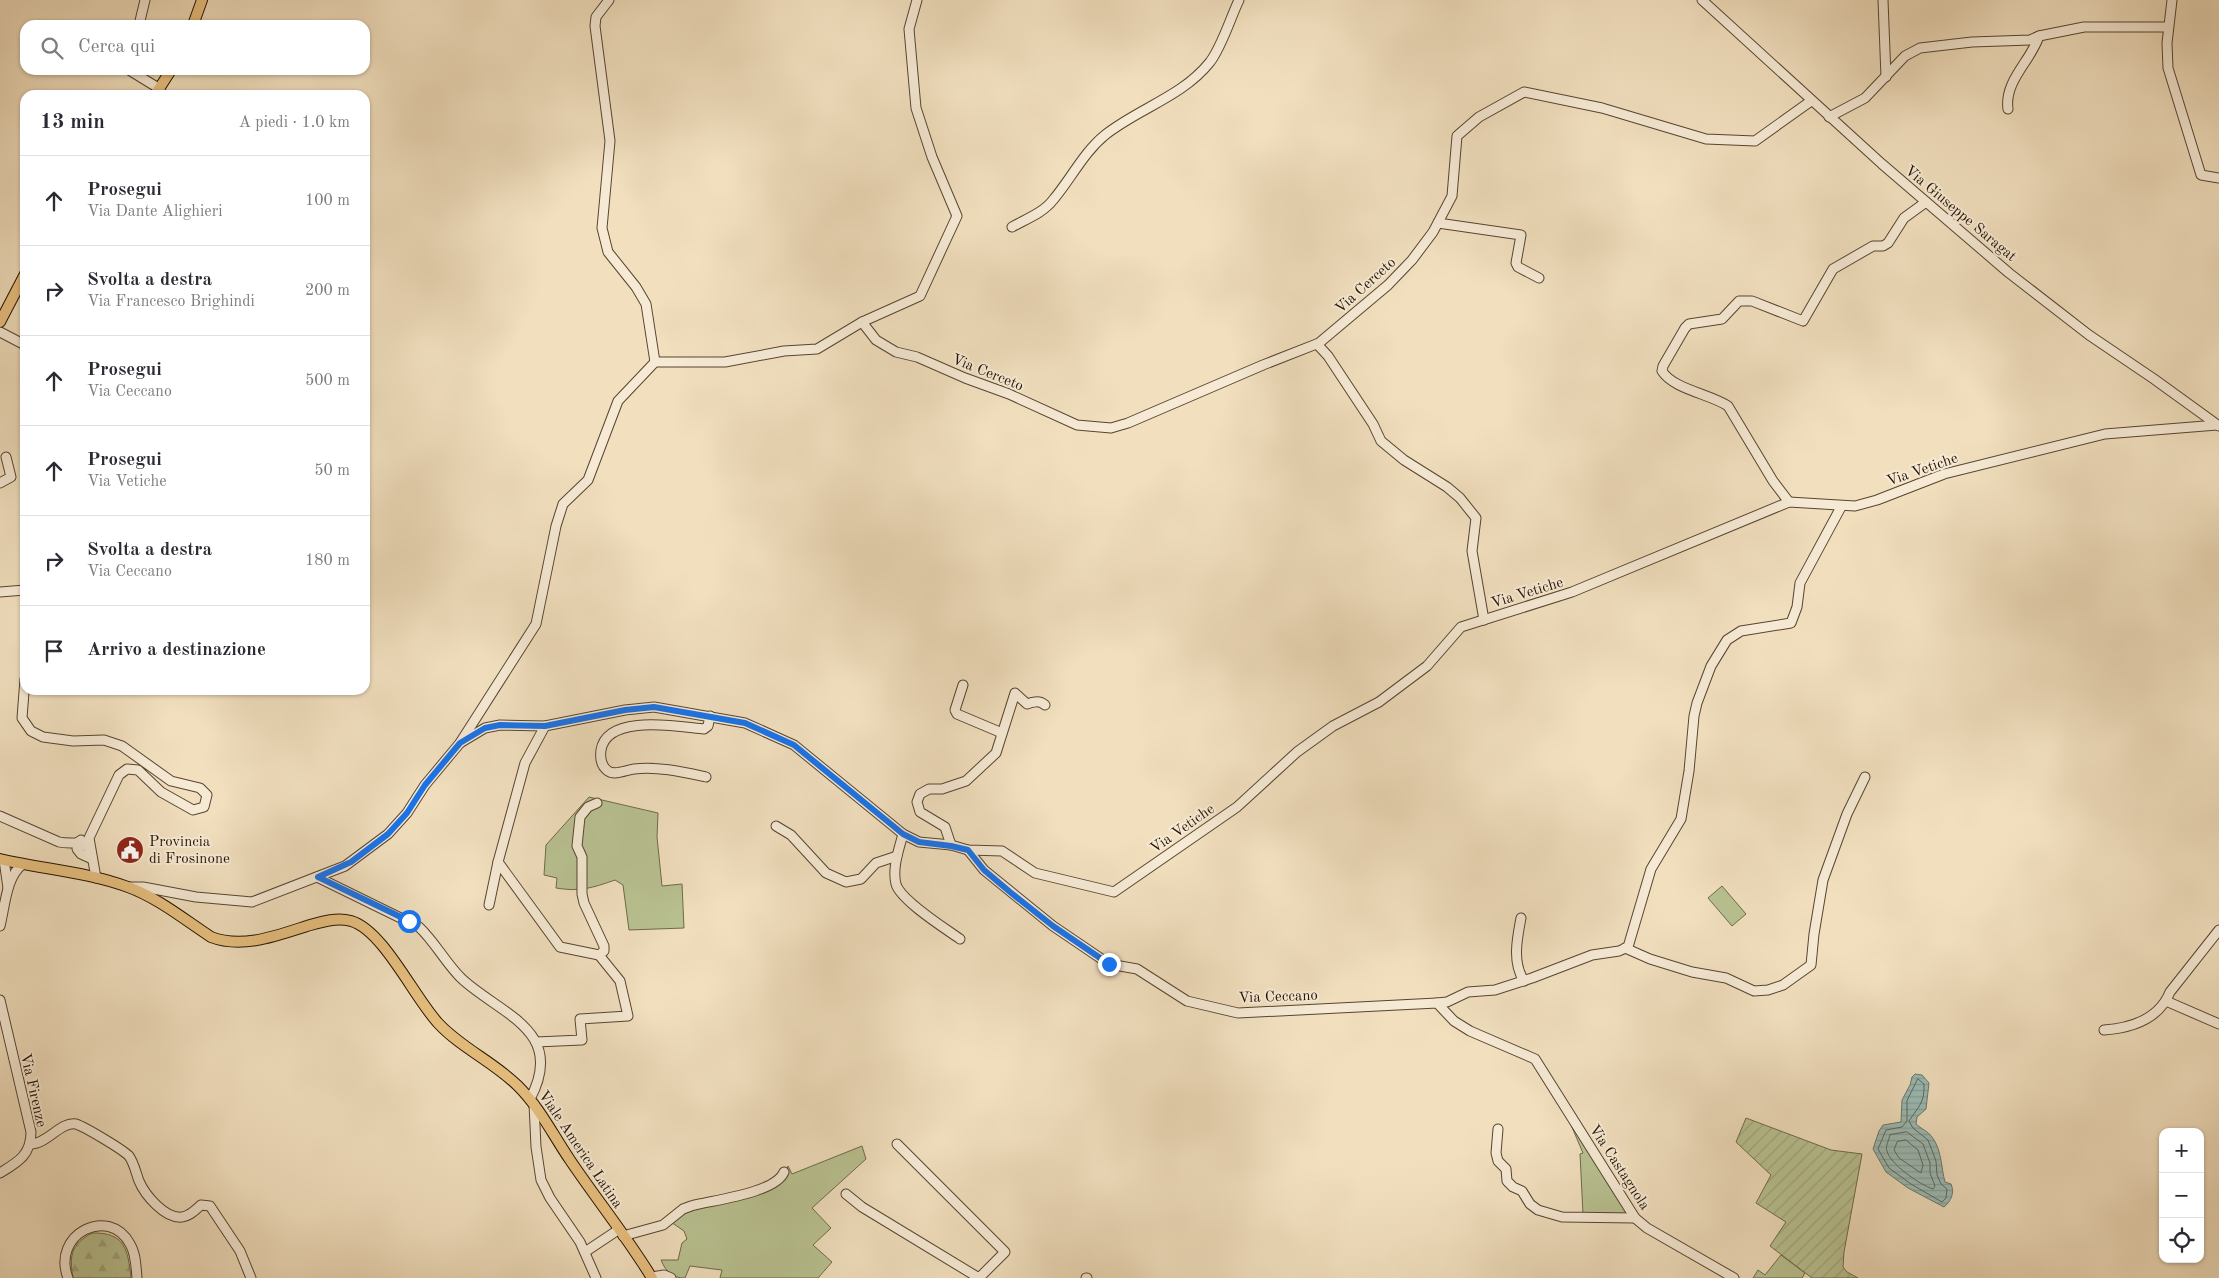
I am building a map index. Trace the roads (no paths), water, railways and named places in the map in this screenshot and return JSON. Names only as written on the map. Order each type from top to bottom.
[{"type":"main road","points":[[195,20],[202,0]]},
{"type":"main road","points":[[159,90],[168,75]]},
{"type":"main road","points":[[0,322],[20,284]]},
{"type":"main road","name":"Viale America Latina","points":[[2,859],[96,878],[128,887],[144,894],[211,937],[223,942],[235,943],[262,939],[327,920],[348,920],[359,924],[369,931],[388,953],[439,1024],[453,1037],[496,1067],[532,1101],[568,1159],[652,1277]]},
{"type":"street","points":[[140,20],[145,0]]},
{"type":"street","points":[[609,0],[596,16],[595,26],[610,141],[602,228],[608,252],[636,287],[646,304],[655,362]]},
{"type":"street","points":[[128,887],[137,886],[196,897],[246,902],[259,900],[351,862],[388,834],[407,813],[425,785],[460,743],[536,624],[556,526],[563,504],[588,480],[618,401],[655,362],[725,362],[784,351],[817,349],[862,322],[920,296],[957,216],[932,158],[916,108],[909,29],[917,0]]},
{"type":"street","points":[[1012,226],[1037,214],[1052,202],[1088,152],[1105,135],[1184,88],[1199,75],[1211,60],[1239,0]]},
{"type":"street","name":"Via Giuseppe Saragat","points":[[1702,0],[1811,101],[2009,273],[2089,335],[2154,379],[2218,426]]},
{"type":"street","points":[[1883,0],[1886,77]]},
{"type":"street","points":[[2172,0],[2168,27],[2168,68],[2202,175],[2219,178]]},
{"type":"street","points":[[1829,117],[1865,98],[1905,56],[1920,48],[1972,42],[2030,40],[2039,36],[2084,27],[2168,27]]},
{"type":"street","points":[[2008,109],[2008,91],[2035,49],[2039,36]]},
{"type":"street","points":[[136,75],[155,90]]},
{"type":"street","name":"Via Cerceto","points":[[862,322],[876,340],[896,352],[917,357],[965,378],[1009,394],[1077,425],[1111,428],[1128,424],[1263,365],[1317,344],[1388,285],[1412,260],[1438,223],[1452,196],[1457,136],[1479,118],[1524,92],[1602,108],[1706,139],[1755,141],[1811,101]]},
{"type":"street","points":[[1788,502],[1773,481],[1728,406],[1719,400],[1670,379],[1662,371],[1663,366],[1684,328],[1689,324],[1722,319],[1739,301],[1752,301],[1803,322],[1833,269],[1872,246],[1883,246],[1888,243],[1904,218],[1926,202]]},
{"type":"street","points":[[1438,223],[1521,235],[1516,263],[1518,267],[1539,278]]},
{"type":"street","points":[[0,332],[20,342]]},
{"type":"street","points":[[1317,344],[1328,356],[1373,424],[1381,441],[1404,460],[1447,486],[1460,498],[1476,518],[1472,551],[1484,620]]},
{"type":"street","name":"Via Vetiche","points":[[903,834],[919,842],[968,850],[1002,851],[1035,873],[1114,892],[1237,807],[1297,752],[1333,726],[1379,702],[1427,666],[1461,627],[1572,592],[1788,502],[1840,507],[1855,506],[1877,500],[1944,474],[2105,434],[2218,426]]},
{"type":"street","points":[[0,483],[11,477],[6,458]]},
{"type":"street","points":[[1840,507],[1800,583],[1797,607],[1791,623],[1740,631],[1727,640],[1711,666],[1694,716],[1689,771],[1681,819],[1651,869],[1628,947],[1625,948],[1650,959],[1692,972],[1726,978],[1754,991],[1768,990],[1783,985],[1811,965],[1823,880],[1847,814],[1865,777]]},
{"type":"street","points":[[0,592],[20,590]]},
{"type":"street","points":[[963,686],[955,710],[957,714],[1002,733]]},
{"type":"street","points":[[951,846],[945,827],[920,812],[918,802],[920,794],[929,789],[942,789],[966,781],[996,753],[1015,694],[1027,704],[1042,702],[1045,705]]},
{"type":"street","points":[[0,816],[59,842],[69,844],[78,842],[91,831],[119,775],[128,770],[138,770],[162,792],[193,810],[204,807],[207,795],[200,788],[171,781],[122,746],[104,740],[73,741],[44,736],[31,731],[22,718],[24,695]]},
{"type":"street","points":[[460,743],[485,728],[500,725],[545,726],[625,710],[654,707],[745,723],[794,745],[903,834],[897,856],[895,882],[898,889],[920,910],[960,939]]},
{"type":"street","points":[[706,777],[656,769],[634,769],[616,773],[609,771],[603,765],[601,750],[608,737],[626,728],[663,724],[704,729],[708,726],[710,716]]},
{"type":"street","points":[[489,905],[498,862],[525,763],[545,726]]},
{"type":"street","points":[[597,802],[588,807],[580,817],[576,846],[582,857],[582,894],[584,903],[604,946],[604,951],[599,955]]},
{"type":"street","points":[[776,826],[790,835],[826,873],[846,882],[862,879],[876,863],[897,856]]},
{"type":"street","points":[[91,831],[91,855],[96,878]]},
{"type":"street","points":[[78,842],[86,845],[91,855]]},
{"type":"street","name":"Via Ceccano","points":[[968,850],[984,870],[1053,926],[1109,964],[1137,969],[1187,1001],[1238,1013],[1447,1002],[1468,992],[1495,990],[1592,955],[1619,951],[1625,948]]},
{"type":"street","points":[[2,859],[8,894]]},
{"type":"street","points":[[498,862],[560,947],[599,955],[620,981],[628,1016],[580,1019],[582,1040],[536,1042]]},
{"type":"street","points":[[0,926],[15,872],[23,864]]},
{"type":"street","points":[[318,877],[419,927],[461,978],[522,1024],[536,1042],[540,1059],[537,1085],[532,1101],[541,1180],[550,1198],[586,1252],[596,1278]]},
{"type":"street","points":[[1520,918],[1516,960],[1524,981]]},
{"type":"street","points":[[2104,1030],[2146,1019],[2155,1014],[2219,930]]},
{"type":"street","name":"Via Firenze","points":[[0,1000],[18,1084],[30,1122],[31,1144],[15,1163],[0,1173]]},
{"type":"street","points":[[2166,1001],[2219,1024]]},
{"type":"street","name":"Via Castagnola","points":[[1437,1003],[1454,1021],[1470,1031],[1535,1059],[1635,1218],[1647,1228],[1734,1278]]},
{"type":"street","points":[[31,1144],[39,1142],[63,1126],[75,1124],[121,1150],[128,1156],[140,1183],[147,1193],[168,1213],[180,1217],[187,1216],[201,1205],[210,1206],[240,1251],[251,1278]]},
{"type":"street","points":[[1498,1129],[1496,1153],[1498,1160],[1506,1169],[1507,1181],[1512,1187],[1522,1191],[1530,1204],[1538,1210],[1562,1217],[1635,1218]]},
{"type":"street","points":[[846,1194],[862,1207],[979,1278],[1005,1252],[896,1144]]},
{"type":"street","points":[[586,1252],[620,1233],[663,1225],[691,1206],[761,1189],[775,1183],[782,1177],[784,1172]]},
{"type":"street","points":[[68,1278],[65,1257],[70,1243],[78,1232],[93,1227],[101,1227],[115,1230],[130,1244],[136,1261],[137,1278]]},
{"type":"street","points":[[652,1277],[664,1275],[670,1278]]},
{"type":"water","points":[[1915,1074],[1922,1075],[1929,1083],[1926,1109],[1917,1117],[1916,1124],[1929,1133],[1935,1142],[1945,1182],[1951,1184],[1953,1191],[1952,1197],[1944,1207],[1908,1188],[1886,1172],[1873,1149],[1883,1125],[1901,1122],[1902,1100]]},
{"type":"place","name":"Provincia di Frosinone","points":[[130,850]]}]
